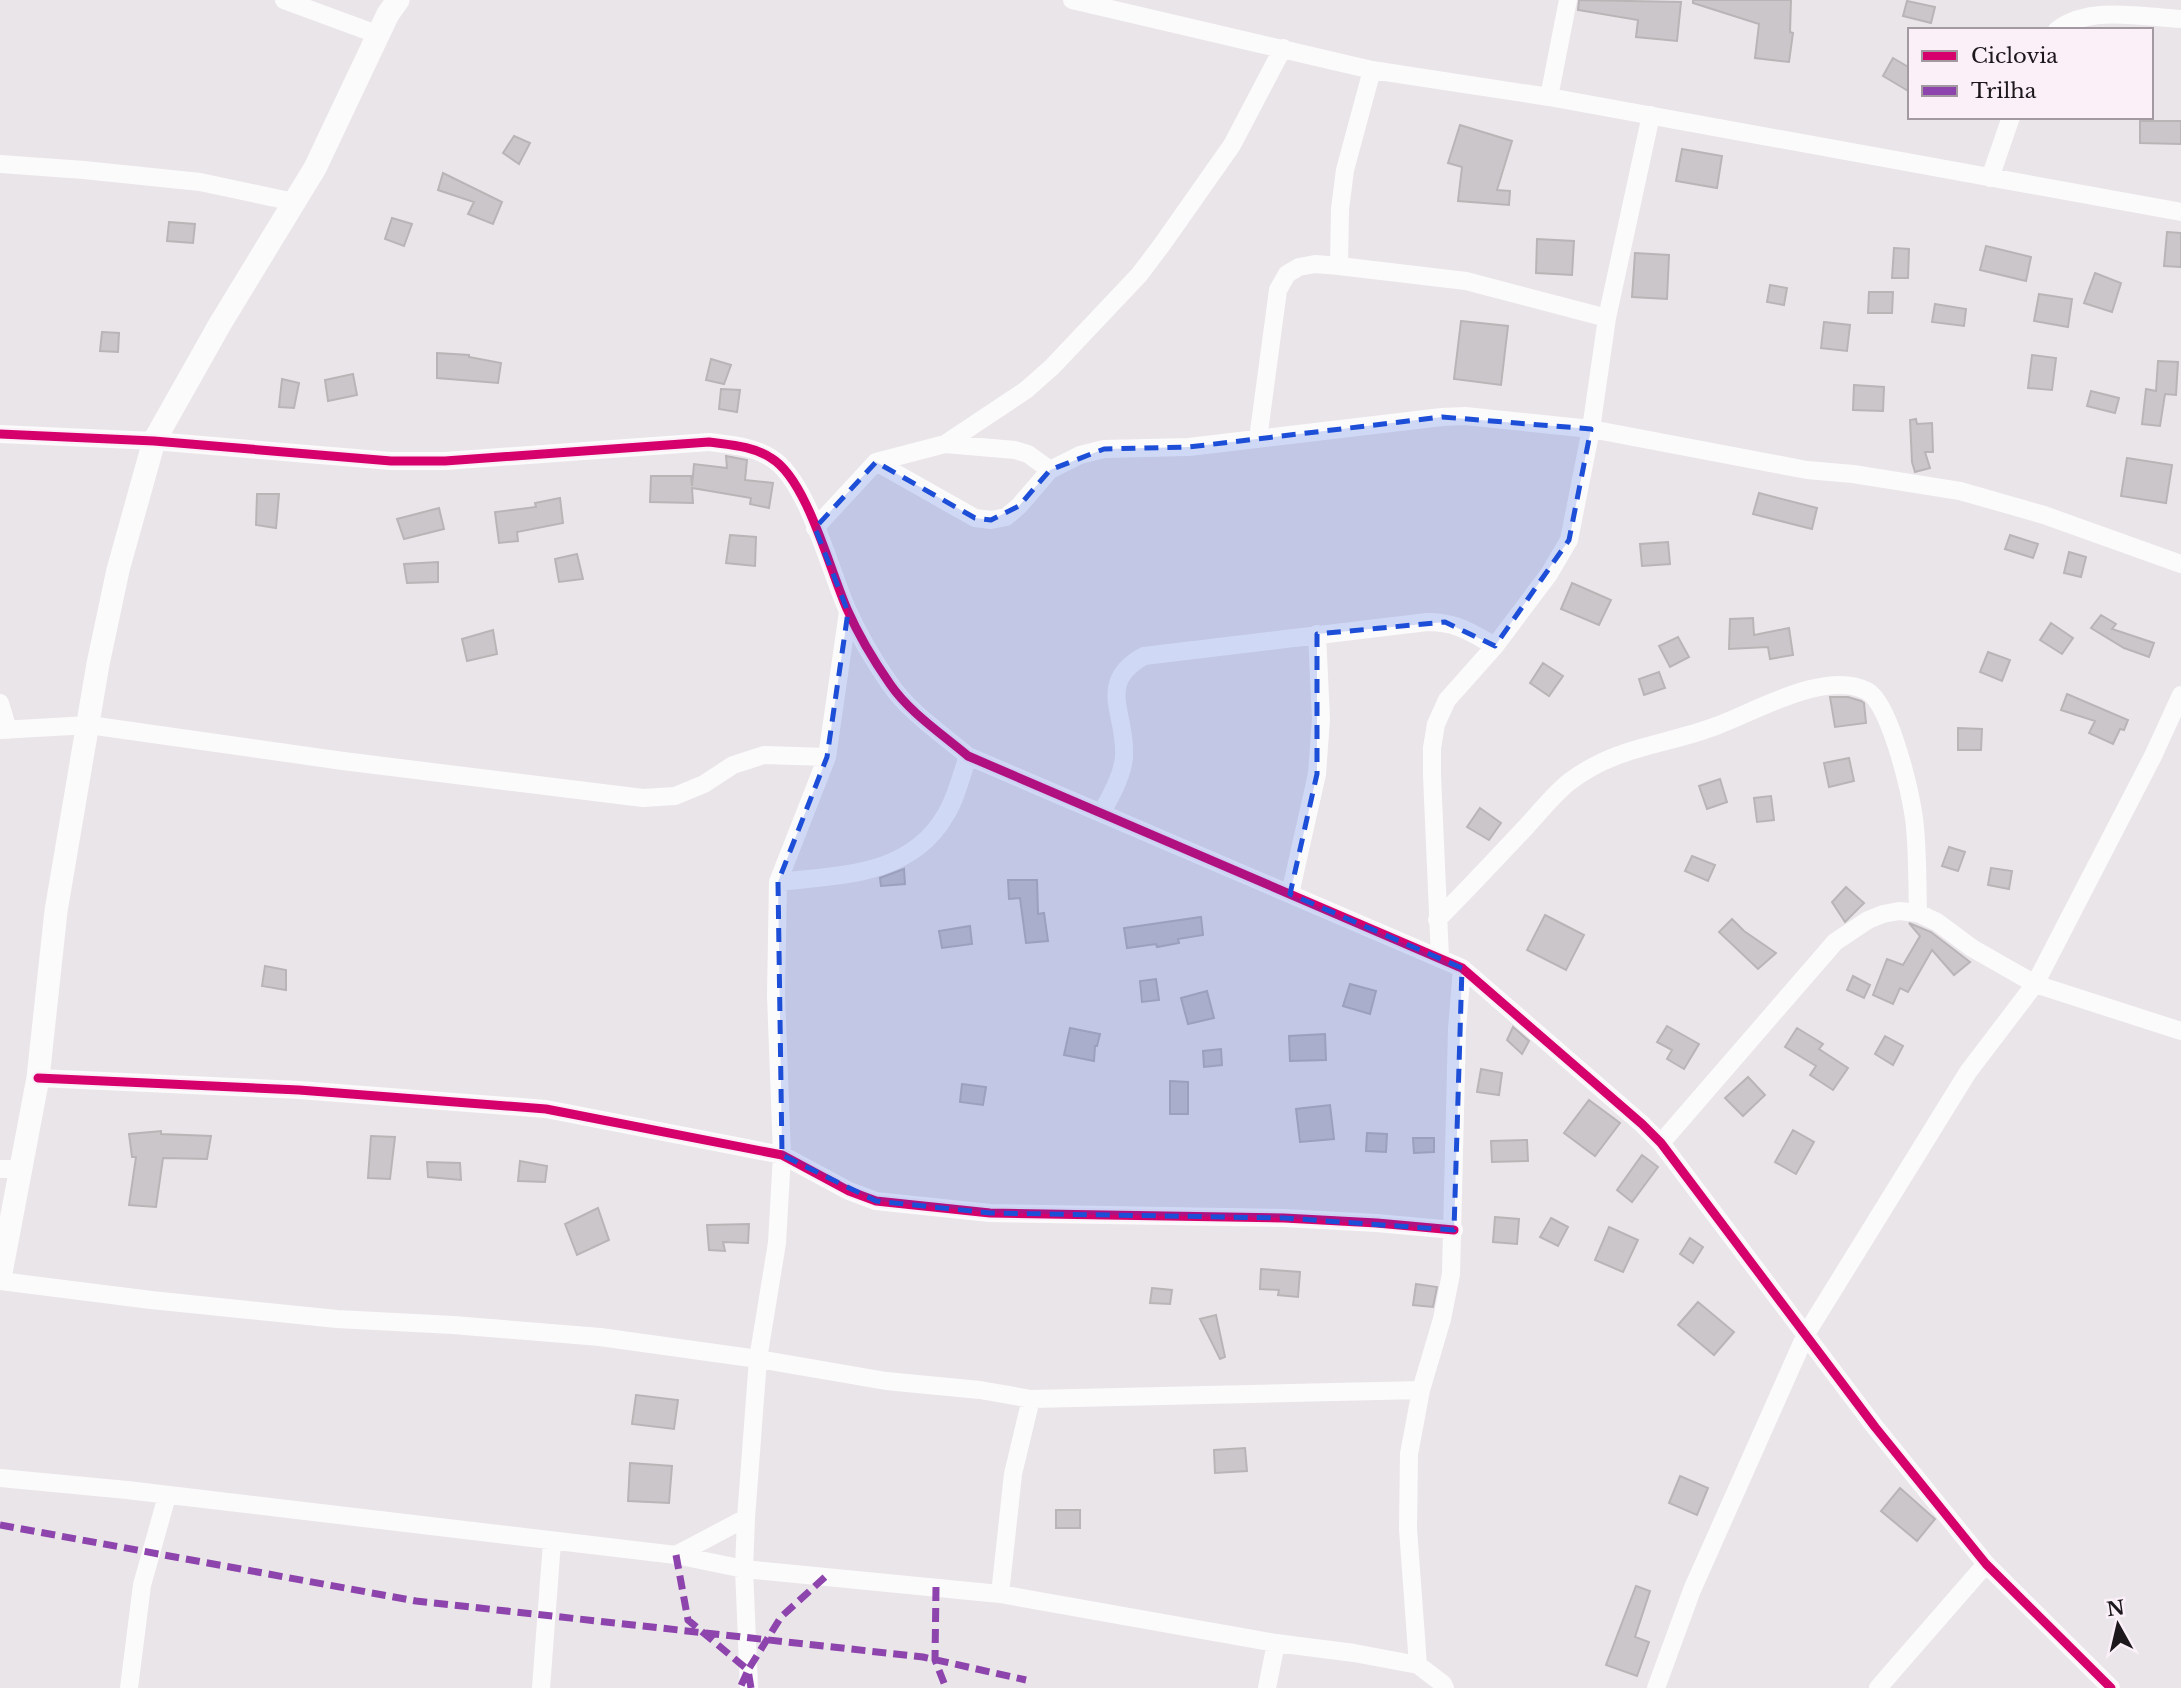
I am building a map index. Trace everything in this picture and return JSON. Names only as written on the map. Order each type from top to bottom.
[{"type":"street","points":[[284,0],[379,35]]},
{"type":"street","points":[[398,0],[315,168],[220,324],[154,441],[118,570],[98,664],[56,911],[38,1079],[11,1169],[0,1279],[151,1300],[337,1319],[600,1337],[758,1359],[886,1381],[980,1390],[1031,1399],[1421,1390]]},
{"type":"street","points":[[1072,0],[1372,70],[1549,97],[2181,212]]},
{"type":"street","points":[[1549,97],[1568,0]]},
{"type":"street","points":[[2059,28],[2068,21],[2100,15],[2181,19]]},
{"type":"street","points":[[815,528],[876,462],[945,444],[1026,390],[1052,368],[1139,275],[1232,145],[1283,48]]},
{"type":"street","points":[[1339,266],[1340,209],[1345,170],[1372,70]]},
{"type":"street","points":[[1440,958],[1432,775],[1432,748],[1436,724],[1447,700],[1495,646],[1549,574],[1569,540],[1591,429],[1607,318],[1651,115]]},
{"type":"street","points":[[1990,178],[2010,119]]},
{"type":"street","points":[[0,164],[200,183],[294,202]]},
{"type":"street","points":[[1258,439],[1278,290],[1287,274],[1299,267],[1315,264],[1339,266],[1466,281],[1607,318]]},
{"type":"street","points":[[876,462],[975,518],[991,520],[1006,517],[1019,506],[1050,470],[1080,455],[1104,449],[1189,447],[1465,416],[1591,429],[1807,470],[1853,474],[1960,491],[2044,514],[2181,564]]},
{"type":"street","points":[[0,434],[154,441],[391,461],[444,461],[709,442],[751,448],[773,458],[789,474],[801,493],[848,612],[890,685],[906,703],[968,756],[1462,968],[1661,1143],[1875,1427],[1986,1564],[2111,1688]]},
{"type":"street","points":[[945,444],[1016,450],[1028,454],[1050,470]]},
{"type":"street","points":[[749,1688],[744,1569],[746,1518],[758,1359],[777,1242],[782,1155],[776,995],[778,882],[827,757],[848,612]]},
{"type":"street","points":[[1102,813],[1122,772],[1123,740],[1116,700],[1118,681],[1127,665],[1144,656],[1394,625],[1445,622],[1458,625],[1495,646]]},
{"type":"street","points":[[1290,894],[1317,774],[1321,719],[1317,634]]},
{"type":"street","points":[[1437,920],[1566,785],[1591,766],[1631,749],[1716,727],[1786,696],[1815,688],[1844,686],[1868,691],[1884,710],[1900,757],[1914,817],[1918,913]]},
{"type":"street","points":[[1656,1688],[1692,1590],[1806,1334],[1968,1072],[2035,984],[2148,766],[2181,695]]},
{"type":"street","points":[[0,703],[4,730],[89,725],[643,799],[675,796],[704,784],[733,765],[764,755],[827,757]]},
{"type":"street","points":[[778,882],[867,872],[902,859],[932,836],[947,814],[968,756]]},
{"type":"street","points":[[1661,1143],[1835,942],[1868,920],[1883,914],[1899,911],[1918,913],[1937,922],[1972,948],[2035,984],[2181,1031]]},
{"type":"street","points":[[1418,1665],[1408,1529],[1409,1454],[1421,1390],[1442,1319],[1451,1274],[1457,1042],[1462,968]]},
{"type":"street","points":[[38,1079],[299,1090],[546,1109],[782,1155],[849,1191],[876,1201],[990,1213],[1284,1218],[1454,1230]]},
{"type":"street","points":[[1000,1594],[1013,1474],[1031,1399]]},
{"type":"street","points":[[0,1478],[676,1555],[744,1569],[1000,1594],[1418,1665],[1445,1688]]},
{"type":"street","points":[[129,1688],[142,1585],[167,1496]]},
{"type":"street","points":[[676,1555],[746,1518]]},
{"type":"street","points":[[541,1688],[552,1542]]},
{"type":"street","points":[[1878,1688],[1986,1564]]},
{"type":"street","points":[[1267,1688],[1276,1643]]},
{"type":"highlighted area","points":[[1442,417],[1591,429],[1569,540],[1495,646],[1445,622],[1317,634],[1317,774],[1290,894],[1462,968],[1454,1230],[1284,1218],[990,1213],[876,1201],[782,1155],[778,882],[827,757],[848,612],[815,528],[876,462],[975,518],[991,520],[1019,506],[1050,470],[1104,449],[1189,447]]},
{"type":"building","points":[[1579,0],[1681,2],[1677,41],[1636,37],[1638,20],[1578,10]]},
{"type":"building","points":[[1693,0],[1791,0],[1790,32],[1793,33],[1789,62],[1755,58],[1759,24],[1693,3]]},
{"type":"building","points":[[1907,1],[1935,7],[1931,23],[1903,16]]},
{"type":"building","points":[[1893,58],[1908,67],[1908,91],[1883,76]]},
{"type":"building","points":[[2140,121],[2181,121],[2181,144],[2140,143]]},
{"type":"building","points":[[1460,125],[1512,141],[1497,190],[1510,191],[1509,205],[1458,201],[1462,167],[1448,163]]},
{"type":"building","points":[[514,136],[530,143],[519,164],[503,153]]},
{"type":"building","points":[[1682,149],[1722,156],[1717,188],[1676,181]]},
{"type":"building","points":[[443,173],[502,202],[493,224],[468,214],[474,202],[438,190]]},
{"type":"building","points":[[392,218],[412,224],[404,246],[385,239]]},
{"type":"building","points":[[169,222],[195,224],[193,243],[167,241]]},
{"type":"building","points":[[2167,232],[2181,233],[2181,267],[2164,266]]},
{"type":"building","points":[[1537,239],[1574,241],[1572,275],[1536,273]]},
{"type":"building","points":[[1986,246],[2031,257],[2026,281],[1980,270]]},
{"type":"building","points":[[1894,248],[1909,249],[1908,278],[1892,278]]},
{"type":"building","points":[[1635,253],[1669,255],[1667,299],[1632,297]]},
{"type":"building","points":[[2095,273],[2121,283],[2112,312],[2084,303]]},
{"type":"building","points":[[1770,285],[1787,288],[1784,305],[1767,302]]},
{"type":"building","points":[[1869,292],[1893,292],[1892,313],[1868,313]]},
{"type":"building","points":[[2039,294],[2072,299],[2068,327],[2034,321]]},
{"type":"building","points":[[1935,304],[1966,309],[1964,326],[1932,322]]},
{"type":"building","points":[[1461,321],[1508,326],[1501,385],[1454,379]]},
{"type":"building","points":[[1824,322],[1850,325],[1847,351],[1821,348]]},
{"type":"building","points":[[102,332],[119,333],[118,352],[100,351]]},
{"type":"building","points":[[437,353],[469,355],[501,363],[498,383],[437,378]]},
{"type":"building","points":[[2032,355],[2056,358],[2052,390],[2028,388]]},
{"type":"building","points":[[711,359],[731,365],[724,384],[706,380]]},
{"type":"building","points":[[2158,361],[2178,362],[2176,395],[2165,394],[2160,426],[2142,424],[2146,389],[2156,391]]},
{"type":"building","points":[[353,374],[357,395],[328,401],[325,380]]},
{"type":"building","points":[[282,379],[299,383],[294,408],[279,407]]},
{"type":"building","points":[[1854,385],[1884,387],[1883,411],[1853,410]]},
{"type":"building","points":[[721,389],[740,390],[737,412],[719,409]]},
{"type":"building","points":[[2091,391],[2119,398],[2115,413],[2087,406]]},
{"type":"building","points":[[1916,419],[1917,424],[1932,423],[1933,452],[1925,452],[1930,468],[1915,472],[1910,420]]},
{"type":"building","points":[[726,456],[747,460],[745,480],[773,483],[769,508],[750,504],[751,498],[692,488],[693,503],[650,502],[651,476],[691,476],[692,486],[694,464],[727,468]]},
{"type":"building","points":[[2127,458],[2172,465],[2166,503],[2121,496]]},
{"type":"building","points":[[1759,493],[1817,508],[1812,529],[1753,514]]},
{"type":"building","points":[[257,494],[279,494],[276,528],[256,525]]},
{"type":"building","points":[[560,498],[563,523],[517,532],[518,541],[499,543],[495,512],[536,507],[535,503]]},
{"type":"building","points":[[439,508],[444,529],[404,539],[397,519]]},
{"type":"building","points":[[730,535],[756,537],[755,566],[726,563]]},
{"type":"building","points":[[2010,535],[2038,544],[2033,558],[2005,549]]},
{"type":"building","points":[[1668,542],[1670,564],[1642,566],[1640,544]]},
{"type":"building","points":[[2069,552],[2086,557],[2081,577],[2064,573]]},
{"type":"building","points":[[577,554],[583,579],[559,582],[555,559]]},
{"type":"building","points":[[438,562],[438,582],[407,583],[404,564]]},
{"type":"building","points":[[1572,583],[1611,600],[1599,625],[1561,609]]},
{"type":"building","points":[[2101,615],[2116,624],[2112,629],[2154,643],[2149,657],[2124,648],[2091,628]]},
{"type":"building","points":[[1753,618],[1754,635],[1789,628],[1793,655],[1770,659],[1768,647],[1729,649],[1730,619]]},
{"type":"building","points":[[2051,623],[2073,638],[2062,654],[2040,640]]},
{"type":"building","points":[[493,630],[497,654],[467,661],[462,639]]},
{"type":"building","points":[[1678,637],[1689,657],[1670,667],[1659,646]]},
{"type":"building","points":[[1988,652],[2010,660],[2002,681],[1980,672]]},
{"type":"building","points":[[1543,663],[1563,676],[1549,696],[1530,683]]},
{"type":"building","points":[[1659,672],[1665,688],[1644,695],[1639,679]]},
{"type":"building","points":[[2067,694],[2128,720],[2113,744],[2089,733],[2095,721],[2061,710]]},
{"type":"building","points":[[1830,697],[1848,697],[1864,703],[1866,723],[1835,727]]},
{"type":"building","points":[[1958,728],[1982,729],[1981,750],[1958,750]]},
{"type":"building","points":[[1849,758],[1854,781],[1829,787],[1824,763]]},
{"type":"building","points":[[1720,779],[1727,802],[1707,809],[1699,786]]},
{"type":"building","points":[[1771,796],[1774,820],[1757,822],[1754,798]]},
{"type":"building","points":[[1480,808],[1501,823],[1489,840],[1467,827]]},
{"type":"building","points":[[1949,847],[1965,852],[1958,871],[1942,866]]},
{"type":"building","points":[[1692,856],[1715,865],[1708,881],[1685,871]]},
{"type":"building","points":[[1991,868],[2012,871],[2009,889],[1988,885]]},
{"type":"building","points":[[904,869],[905,884],[881,886],[880,878]]},
{"type":"building","points":[[1008,880],[1037,880],[1038,914],[1044,913],[1048,941],[1026,943],[1020,898],[1009,899]]},
{"type":"building","points":[[1846,887],[1864,903],[1845,922],[1832,902]]},
{"type":"building","points":[[1545,915],[1584,935],[1566,970],[1527,950]]},
{"type":"building","points":[[1201,917],[1203,935],[1178,939],[1179,943],[1157,947],[1156,944],[1127,948],[1124,928]]},
{"type":"building","points":[[1732,919],[1744,931],[1776,953],[1758,969],[1719,932]]},
{"type":"building","points":[[1909,923],[1931,932],[1970,962],[1954,975],[1932,950],[1908,992],[1900,988],[1893,1004],[1873,995],[1887,959],[1903,965],[1920,936]]},
{"type":"building","points":[[970,926],[972,944],[942,948],[939,931]]},
{"type":"building","points":[[265,966],[286,970],[286,990],[262,986]]},
{"type":"building","points":[[1853,976],[1870,985],[1864,998],[1847,990]]},
{"type":"building","points":[[1156,979],[1159,1000],[1142,1002],[1140,981]]},
{"type":"building","points":[[1350,984],[1376,991],[1370,1014],[1343,1006]]},
{"type":"building","points":[[1207,991],[1214,1018],[1188,1024],[1181,998]]},
{"type":"building","points":[[1667,1026],[1699,1044],[1684,1069],[1667,1059],[1672,1050],[1657,1042]]},
{"type":"building","points":[[1513,1027],[1529,1041],[1522,1054],[1507,1040]]},
{"type":"building","points":[[1070,1028],[1100,1034],[1095,1046],[1094,1061],[1064,1055]]},
{"type":"building","points":[[1797,1028],[1823,1044],[1819,1049],[1848,1068],[1833,1090],[1810,1075],[1816,1066],[1785,1047]]},
{"type":"building","points":[[1325,1034],[1326,1060],[1290,1061],[1289,1036]]},
{"type":"building","points":[[1885,1036],[1903,1046],[1893,1065],[1875,1054]]},
{"type":"building","points":[[1221,1049],[1222,1065],[1204,1067],[1203,1051]]},
{"type":"building","points":[[1481,1069],[1502,1073],[1499,1095],[1477,1092]]},
{"type":"building","points":[[1748,1077],[1765,1095],[1743,1116],[1725,1098]]},
{"type":"building","points":[[1170,1081],[1188,1082],[1188,1114],[1170,1114]]},
{"type":"building","points":[[962,1084],[986,1087],[983,1105],[960,1102]]},
{"type":"building","points":[[1589,1100],[1620,1123],[1595,1156],[1564,1133]]},
{"type":"building","points":[[1330,1105],[1334,1139],[1300,1142],[1296,1109]]},
{"type":"building","points":[[1793,1130],[1814,1142],[1796,1174],[1775,1162]]},
{"type":"building","points":[[161,1131],[161,1134],[211,1136],[207,1159],[163,1158],[156,1207],[129,1205],[136,1157],[132,1157],[129,1134]]},
{"type":"building","points":[[1367,1133],[1387,1134],[1386,1152],[1366,1151]]},
{"type":"building","points":[[371,1136],[395,1137],[390,1179],[368,1178]]},
{"type":"building","points":[[1413,1138],[1434,1138],[1434,1152],[1414,1153]]},
{"type":"building","points":[[1527,1140],[1528,1161],[1492,1162],[1491,1141]]},
{"type":"building","points":[[1642,1155],[1658,1167],[1632,1202],[1617,1190]]},
{"type":"building","points":[[520,1161],[547,1166],[545,1182],[518,1181]]},
{"type":"building","points":[[427,1162],[460,1163],[461,1180],[428,1177]]},
{"type":"building","points":[[598,1208],[609,1240],[577,1255],[565,1224]]},
{"type":"building","points":[[1495,1217],[1519,1219],[1517,1244],[1493,1242]]},
{"type":"building","points":[[1551,1218],[1568,1227],[1558,1246],[1540,1237]]},
{"type":"building","points":[[749,1224],[748,1243],[723,1242],[725,1251],[709,1250],[707,1225]]},
{"type":"building","points":[[1609,1227],[1638,1240],[1623,1272],[1595,1260]]},
{"type":"building","points":[[1690,1238],[1703,1247],[1693,1263],[1680,1254]]},
{"type":"building","points":[[1261,1269],[1300,1272],[1298,1297],[1278,1295],[1279,1290],[1260,1289]]},
{"type":"building","points":[[1416,1284],[1437,1287],[1433,1307],[1413,1305]]},
{"type":"building","points":[[1152,1288],[1172,1290],[1170,1304],[1150,1303]]},
{"type":"building","points":[[1698,1302],[1734,1332],[1714,1355],[1678,1325]]},
{"type":"building","points":[[1216,1315],[1225,1357],[1220,1359],[1200,1319]]},
{"type":"building","points":[[636,1395],[678,1400],[674,1429],[632,1424]]},
{"type":"building","points":[[1245,1448],[1247,1471],[1215,1473],[1214,1450]]},
{"type":"building","points":[[630,1463],[672,1466],[669,1503],[628,1501]]},
{"type":"building","points":[[1680,1476],[1708,1488],[1697,1515],[1669,1503]]},
{"type":"building","points":[[1900,1488],[1935,1519],[1917,1541],[1881,1511]]},
{"type":"building","points":[[1056,1510],[1080,1510],[1080,1528],[1056,1528]]},
{"type":"building","points":[[1636,1586],[1650,1591],[1635,1637],[1649,1642],[1637,1676],[1606,1665]]},
{"type":"marked path","points":[[0,1525],[416,1601],[923,1657],[1026,1680]]},
{"type":"marked path","points":[[676,1555],[688,1620],[748,1670],[740,1688]]},
{"type":"marked path","points":[[751,1688],[748,1670],[781,1617],[825,1577]]},
{"type":"marked path","points":[[936,1587],[935,1660],[946,1688]]},
{"type":"cycle path","points":[[0,434],[154,441],[391,461],[445,461],[709,442],[749,448],[771,458],[796,485],[816,527],[847,609],[884,675],[916,713],[968,756],[1462,968],[1642,1124],[1661,1143],[1875,1427],[1986,1564],[2111,1688]]},
{"type":"cycle path","points":[[38,1078],[299,1090],[546,1109],[782,1155],[849,1191],[876,1201],[990,1213],[1284,1218],[1454,1230]]}]
